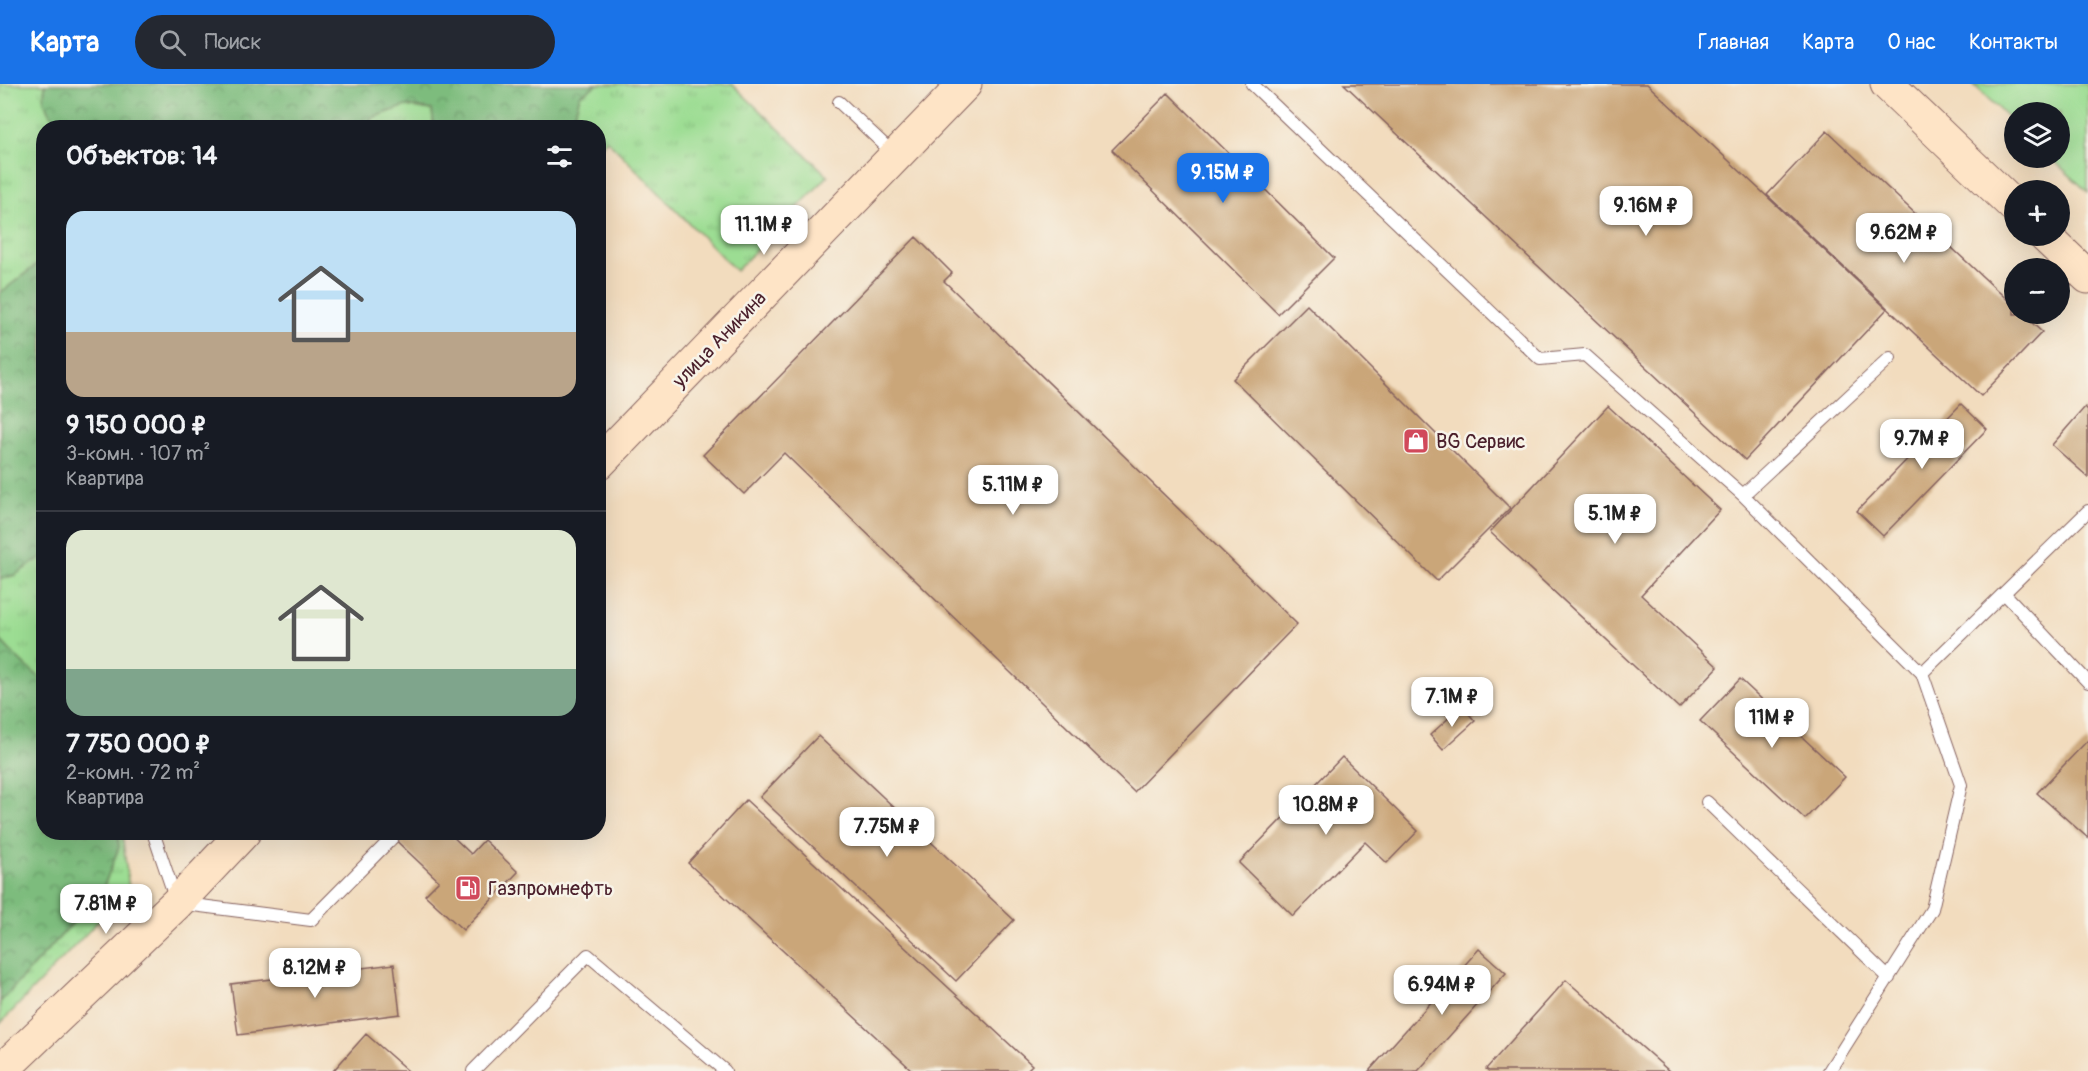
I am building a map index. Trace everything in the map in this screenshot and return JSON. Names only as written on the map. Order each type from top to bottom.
[{"type":"main road","name":"улица Аникина","points":[[606,456],[965,84]]},
{"type":"main road","points":[[1887,84],[2004,196]]},
{"type":"main road","points":[[2057,246],[2085,269]]},
{"type":"main road","points":[[1,1071],[177,903],[236,840]]},
{"type":"lane","points":[[1252,84],[1540,359],[1585,355],[1743,495],[1922,673],[1961,784],[1932,909],[1829,1071]]},
{"type":"lane","points":[[838,102],[896,156]]},
{"type":"lane","points":[[1743,495],[1890,358]]},
{"type":"lane","points":[[1922,673],[2088,511]]},
{"type":"lane","points":[[2004,593],[2088,682]]},
{"type":"lane","points":[[1707,802],[1889,978]]},
{"type":"lane","points":[[156,840],[177,903],[311,920],[390,840]]},
{"type":"lane","points":[[473,1071],[588,955],[725,1071]]},
{"type":"green space","points":[[0,84],[45,84],[44,101],[54,120],[36,120],[36,265],[0,293]]},
{"type":"green space","points":[[45,84],[598,84],[580,95],[573,120],[433,120],[432,110],[406,106],[371,120],[54,120],[44,101]]},
{"type":"green space","points":[[598,84],[732,84],[828,176],[736,271],[606,141],[606,120],[573,120],[580,94]]},
{"type":"green space","points":[[1973,84],[2088,84],[2088,192],[2062,168],[2070,168],[2070,102],[2004,102],[2004,113]]},
{"type":"green space","points":[[406,106],[432,110],[433,120],[372,120],[374,117]]},
{"type":"green space","points":[[36,265],[36,561],[15,575],[0,579],[0,293]]},
{"type":"green space","points":[[36,561],[36,674],[0,640],[0,579],[15,575]]},
{"type":"green space","points":[[0,640],[36,674],[36,840],[118,840],[119,847],[102,891],[0,1002]]},
{"type":"green space","points":[[118,840],[123,840],[129,889],[0,1024],[0,1002],[102,891],[119,847]]},
{"type":"building","points":[[1344,84],[1647,84],[1887,309],[1745,460]]},
{"type":"building","points":[[1168,93],[1334,258],[1278,314],[1112,150]]},
{"type":"building","points":[[1827,131],[2004,297],[2004,324],[2033,324],[2042,332],[1981,396],[1767,195]]},
{"type":"building","points":[[916,237],[952,273],[944,281],[1297,624],[1134,792],[784,453],[744,494],[703,455]]},
{"type":"building","points":[[1307,305],[1510,508],[1437,581],[1233,379]]},
{"type":"building","points":[[1961,404],[1987,429],[1883,536],[1857,511]]},
{"type":"building","points":[[1608,406],[1720,510],[1641,595],[1718,667],[1679,708],[1490,532]]},
{"type":"building","points":[[2085,407],[2088,410],[2088,477],[2052,445]]},
{"type":"building","points":[[1740,679],[1845,777],[1805,819],[1700,721]]},
{"type":"building","points":[[1462,706],[1475,721],[1443,750],[1430,735]]},
{"type":"building","points":[[818,736],[1014,920],[956,981],[760,797]]},
{"type":"building","points":[[2088,740],[2088,838],[2037,793]]},
{"type":"building","points":[[1342,757],[1418,831],[1387,863],[1365,842],[1293,916],[1239,863]]},
{"type":"building","points":[[746,800],[1032,1065],[1026,1071],[913,1071],[688,863]]},
{"type":"building","name":"Газпромнефть","points":[[395,840],[456,840],[471,854],[484,840],[518,872],[463,930],[425,895],[439,881]]},
{"type":"building","points":[[1479,949],[1506,973],[1418,1071],[1369,1071]]},
{"type":"building","points":[[394,964],[400,1014],[238,1035],[231,984]]},
{"type":"building","points":[[1566,980],[1669,1071],[1489,1071],[1486,1069]]},
{"type":"building","points":[[366,1034],[408,1071],[333,1071]]},
{"type":"place","name":"BG Сервис","points":[[1416,441]]},
{"type":"place","name":"Газпромнефть","points":[[468,888]]}]
